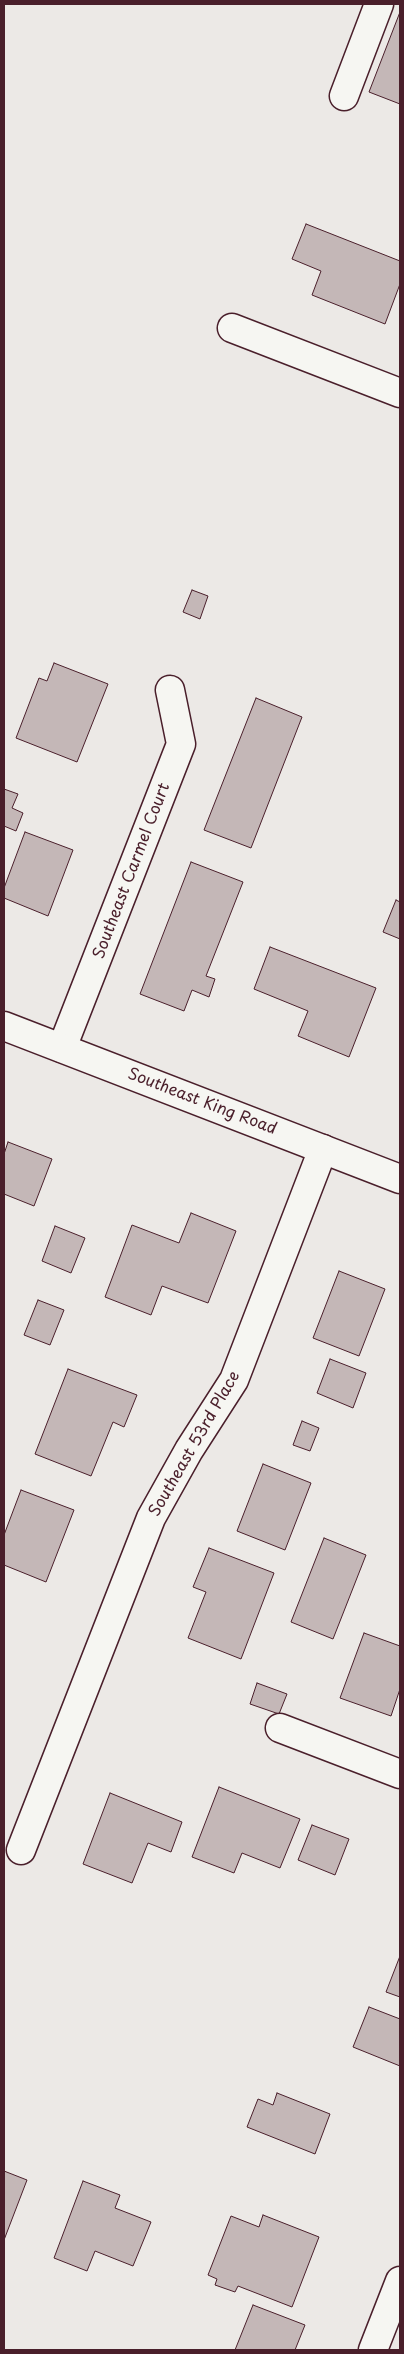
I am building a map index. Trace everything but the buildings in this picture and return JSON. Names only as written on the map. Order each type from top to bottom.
[{"type":"street","points":[[344,96],[379,4]]},
{"type":"street","points":[[232,328],[400,393]]},
{"type":"street","name":"Southeast Carmel Court","points":[[62,1048],[181,744],[170,690]]},
{"type":"street","name":"Southeast King Road","points":[[4,1026],[400,1178]]},
{"type":"street","name":"Southeast 53rd Place","points":[[21,1850],[86,1680],[152,1518],[189,1450],[234,1380],[323,1149]]},
{"type":"street","points":[[280,1728],[400,1774]]},
{"type":"street","points":[[373,2350],[400,2281]]}]
